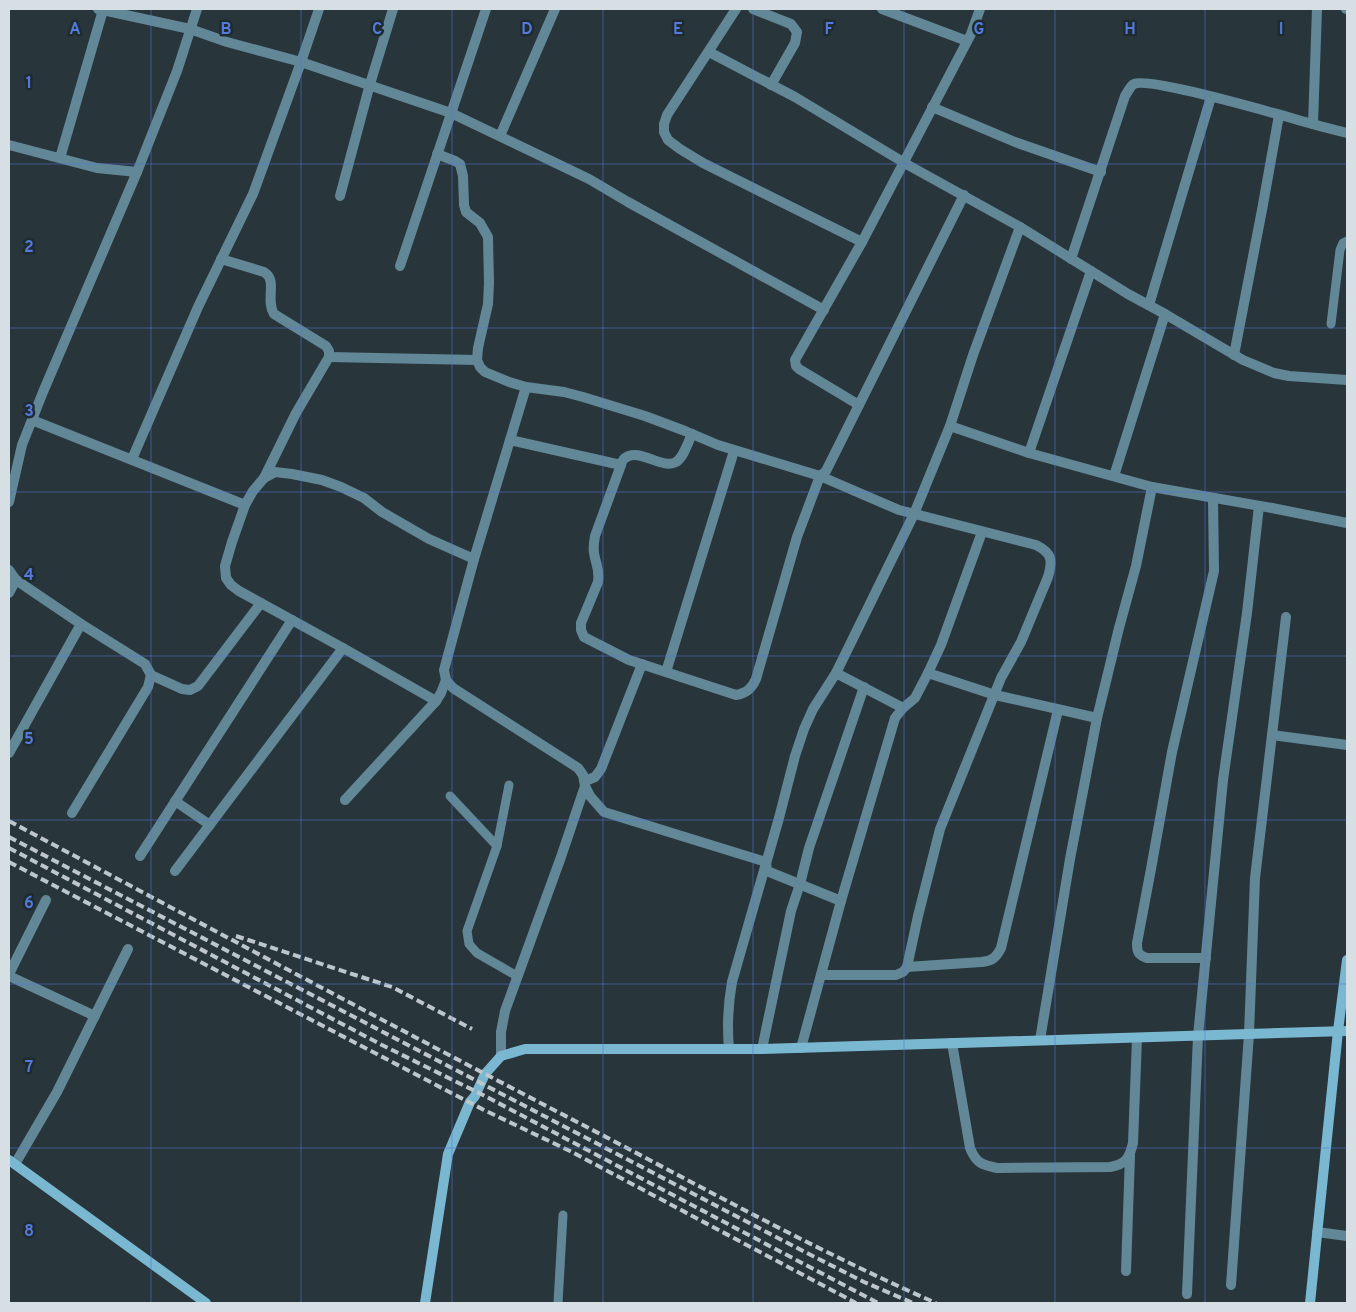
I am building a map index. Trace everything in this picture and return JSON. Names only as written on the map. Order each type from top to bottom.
[{"type":"street","points":[[60,158],[101,9],[190,28],[227,42],[302,62],[370,84],[450,113],[589,179],[824,310]]},
{"type":"street","points":[[9,502],[22,445],[60,350],[137,172],[177,71],[197,9]]},
{"type":"street","points":[[132,460],[198,307],[253,194],[302,62],[319,9]]},
{"type":"street","points":[[340,196],[370,84],[393,9]]},
{"type":"street","points":[[400,266],[486,9]]},
{"type":"street","points":[[500,136],[555,9]]},
{"type":"street","points":[[736,9],[667,115],[664,132],[668,140],[703,163],[862,242]]},
{"type":"street","points":[[753,9],[773,12],[791,24],[797,32],[795,43],[771,85]]},
{"type":"street","points":[[882,9],[967,41]]},
{"type":"street","points":[[859,405],[796,366],[795,360],[862,242],[967,41],[980,9]]},
{"type":"street","points":[[1313,124],[1317,9]]},
{"type":"street","points":[[709,52],[795,97],[903,162],[1020,227],[1234,355],[1274,373],[1289,376],[1347,380]]},
{"type":"street","points":[[1071,259],[1125,96],[1134,84],[1149,84],[1211,97],[1347,133]]},
{"type":"street","points":[[1149,305],[1211,97]]},
{"type":"street","points":[[932,107],[1015,142],[1101,172]]},
{"type":"street","points":[[1234,355],[1279,115]]},
{"type":"street","points":[[9,145],[98,168],[137,172]]},
{"type":"street","points":[[436,154],[460,164],[466,212],[480,224],[488,237],[488,304],[477,360],[485,372],[526,387],[584,396],[645,416],[734,451],[791,466],[820,476],[899,510],[1036,545],[1044,549],[1050,557],[1051,566],[1021,642],[1001,678],[940,829],[907,967],[903,972],[896,975],[820,975]]},
{"type":"street","points":[[692,434],[681,457],[675,462],[667,464],[639,455],[625,458],[621,465],[595,536],[593,545],[599,576],[581,623],[581,630],[584,637],[629,660],[736,695],[744,694],[750,690],[756,679],[797,538],[820,476],[826,471],[964,195]]},
{"type":"street","points":[[730,1049],[728,1004],[732,982],[804,729],[813,709],[836,673],[914,514],[950,426],[973,355],[1020,227]]},
{"type":"street","points":[[221,258],[269,275],[271,280],[270,309],[274,314],[326,346],[329,351],[329,357],[296,413],[264,478],[253,491],[245,505],[225,566],[226,578],[230,585],[239,591],[436,701]]},
{"type":"street","points":[[1029,453],[1091,271]]},
{"type":"street","points":[[1114,476],[1165,314]]},
{"type":"street","points":[[329,357],[477,360]]},
{"type":"street","points":[[526,387],[474,559],[444,670],[446,680],[453,688],[578,768],[583,774],[590,796],[604,812],[766,862]]},
{"type":"street","points":[[32,420],[245,505]]},
{"type":"street","points":[[950,426],[1029,453],[1152,487],[1347,523]]},
{"type":"street","points":[[510,440],[621,465]]},
{"type":"street","points":[[666,672],[734,451]]},
{"type":"street","points":[[264,478],[275,472],[322,480],[341,487],[364,498],[382,512],[429,539],[474,559]]},
{"type":"street","points":[[1040,1040],[1070,858],[1097,718],[1136,566],[1152,487]]},
{"type":"street","points":[[1206,958],[1148,958],[1140,956],[1137,952],[1137,943],[1172,752],[1214,571],[1213,498]]},
{"type":"street","points":[[1187,1294],[1198,1036],[1223,780],[1247,613],[1259,506]]},
{"type":"street","points":[[801,1048],[841,901],[895,718],[915,698],[928,673],[941,645],[982,532]]},
{"type":"street","points":[[9,570],[16,580],[145,664],[151,675],[182,689],[190,690],[198,686],[261,603]]},
{"type":"street","points":[[9,593],[16,580]]},
{"type":"street","points":[[1231,1285],[1249,1034],[1255,878],[1286,617]]},
{"type":"street","points":[[140,856],[292,620]]},
{"type":"street","points":[[9,753],[81,624]]},
{"type":"street","points":[[175,872],[344,648]]},
{"type":"street","points":[[501,1056],[501,1032],[505,1011],[561,857],[585,784],[595,777],[601,769],[642,664]]},
{"type":"street","points":[[836,673],[904,708]]},
{"type":"street","points":[[928,673],[995,695],[1097,718]]},
{"type":"street","points":[[72,813],[148,687],[151,675]]},
{"type":"street","points":[[345,800],[436,701],[446,680]]},
{"type":"street","points":[[762,1049],[791,911],[809,848],[864,687]]},
{"type":"street","points":[[907,967],[981,962],[989,961],[997,956],[1001,948],[1058,710]]},
{"type":"street","points":[[1272,735],[1347,746]]},
{"type":"street","points":[[175,801],[210,825]]},
{"type":"street","points":[[766,862],[767,872],[841,901]]},
{"type":"street","points":[[46,900],[9,975],[94,1016]]},
{"type":"street","points":[[128,949],[57,1092],[12,1162],[206,1303]]},
{"type":"street","points":[[1310,1303],[1317,1232],[1343,1031],[1347,960]]},
{"type":"street","points":[[425,1303],[448,1154],[470,1102],[475,1096],[485,1074],[501,1056],[525,1049],[762,1049],[1343,1031]]},
{"type":"street","points":[[1126,1271],[1137,1038]]},
{"type":"street","points":[[952,1043],[970,1148],[974,1158],[984,1166],[997,1168],[1110,1167],[1122,1164],[1130,1156]]},
{"type":"street","points":[[1317,1232],[1347,1236]]},
{"type":"lane","points":[[1331,324],[1340,250],[1343,243],[1347,241]]},
{"type":"lane","points":[[509,785],[497,846],[467,931],[469,944],[477,953],[517,976]]},
{"type":"lane","points":[[450,796],[497,846]]},
{"type":"lane","points":[[558,1303],[563,1215]]},
{"type":"railway","points":[[9,821],[730,1202],[853,1265],[936,1303]]},
{"type":"railway","points":[[9,837],[803,1251],[864,1282],[913,1303]]},
{"type":"railway","points":[[9,848],[382,1045],[483,1095],[878,1303]]},
{"type":"railway","points":[[9,862],[484,1110],[570,1151],[856,1303]]},
{"type":"railway","points":[[236,936],[392,987],[472,1029]]}]
